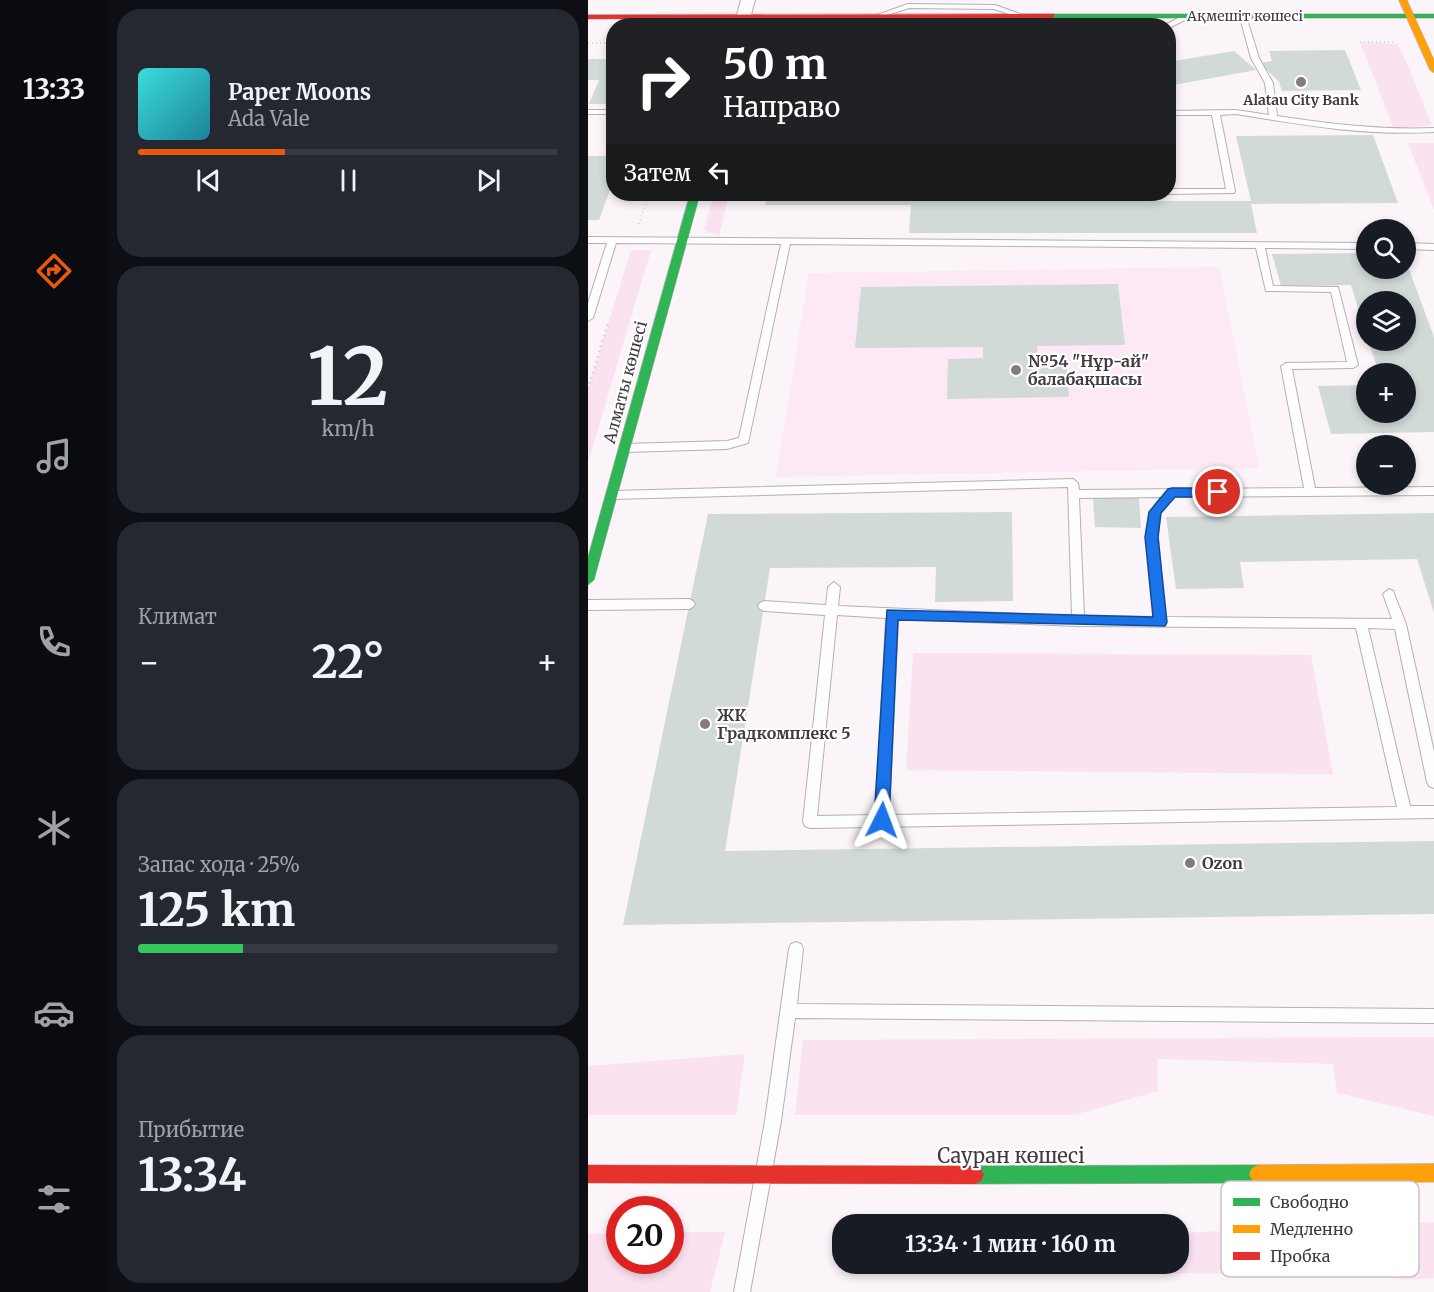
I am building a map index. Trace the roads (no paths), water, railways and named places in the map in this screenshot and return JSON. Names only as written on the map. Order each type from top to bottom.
[{"type":"main road","points":[[1403,0],[1434,70]]},
{"type":"main road","name":"Ақмешіт көшесі","points":[[998,18],[1434,16]]},
{"type":"main road","name":"Ақмешіт көшесі","points":[[588,17],[619,18]]},
{"type":"main road","name":"Ақмешіт көшесі","points":[[847,18],[883,18]]},
{"type":"main road","name":"Алматы көшесі","points":[[588,580],[593,540],[611,495],[693,201]]},
{"type":"main road","name":"Сауран көшесі","points":[[588,1174],[765,1176],[1434,1173]]},
{"type":"street","points":[[743,18],[748,0]]},
{"type":"lane","points":[[873,17],[908,6],[995,7],[1026,17]]},
{"type":"lane","points":[[1176,21],[1188,16]]},
{"type":"lane","points":[[1242,16],[1255,58],[1269,83],[1273,118]]},
{"type":"lane","points":[[588,112],[606,112]]},
{"type":"lane","points":[[1176,113],[1236,112],[1346,129],[1395,132],[1434,130]]},
{"type":"lane","points":[[1176,192],[1231,191],[1216,113]]},
{"type":"lane","points":[[588,240],[1356,246]]},
{"type":"lane","points":[[588,318],[612,240]]},
{"type":"lane","points":[[624,448],[727,445],[744,440],[786,242]]},
{"type":"lane","points":[[1260,244],[1269,289],[1335,289],[1353,365],[1286,366],[1310,492]]},
{"type":"lane","points":[[1416,246],[1434,247]]},
{"type":"lane","points":[[611,495],[1073,483],[1078,621]]},
{"type":"lane","points":[[1074,494],[1434,491]]},
{"type":"lane","points":[[1160,622],[1152,537],[1155,512],[1172,492]]},
{"type":"lane","points":[[834,587],[810,822],[1434,812]]},
{"type":"lane","points":[[1389,594],[1400,624],[1434,782]]},
{"type":"lane","points":[[588,605],[689,604]]},
{"type":"lane","points":[[764,606],[892,614],[1078,621],[1400,624]]},
{"type":"lane","points":[[882,820],[892,614]]},
{"type":"lane","points":[[1361,624],[1405,812]]},
{"type":"lane","points":[[742,1292],[765,1176],[790,1011],[796,949]]},
{"type":"lane","points":[[790,1011],[1434,1016]]},
{"type":"place","name":"Alatau City Bank","points":[[1301,82]]},
{"type":"place","name":"№54 \"Нұр-ай\" балабақшасы","points":[[1016,370]]},
{"type":"place","name":"ЖК Градкомплекс 5","points":[[705,724]]},
{"type":"place","name":"Ozon","points":[[1190,863]]}]
